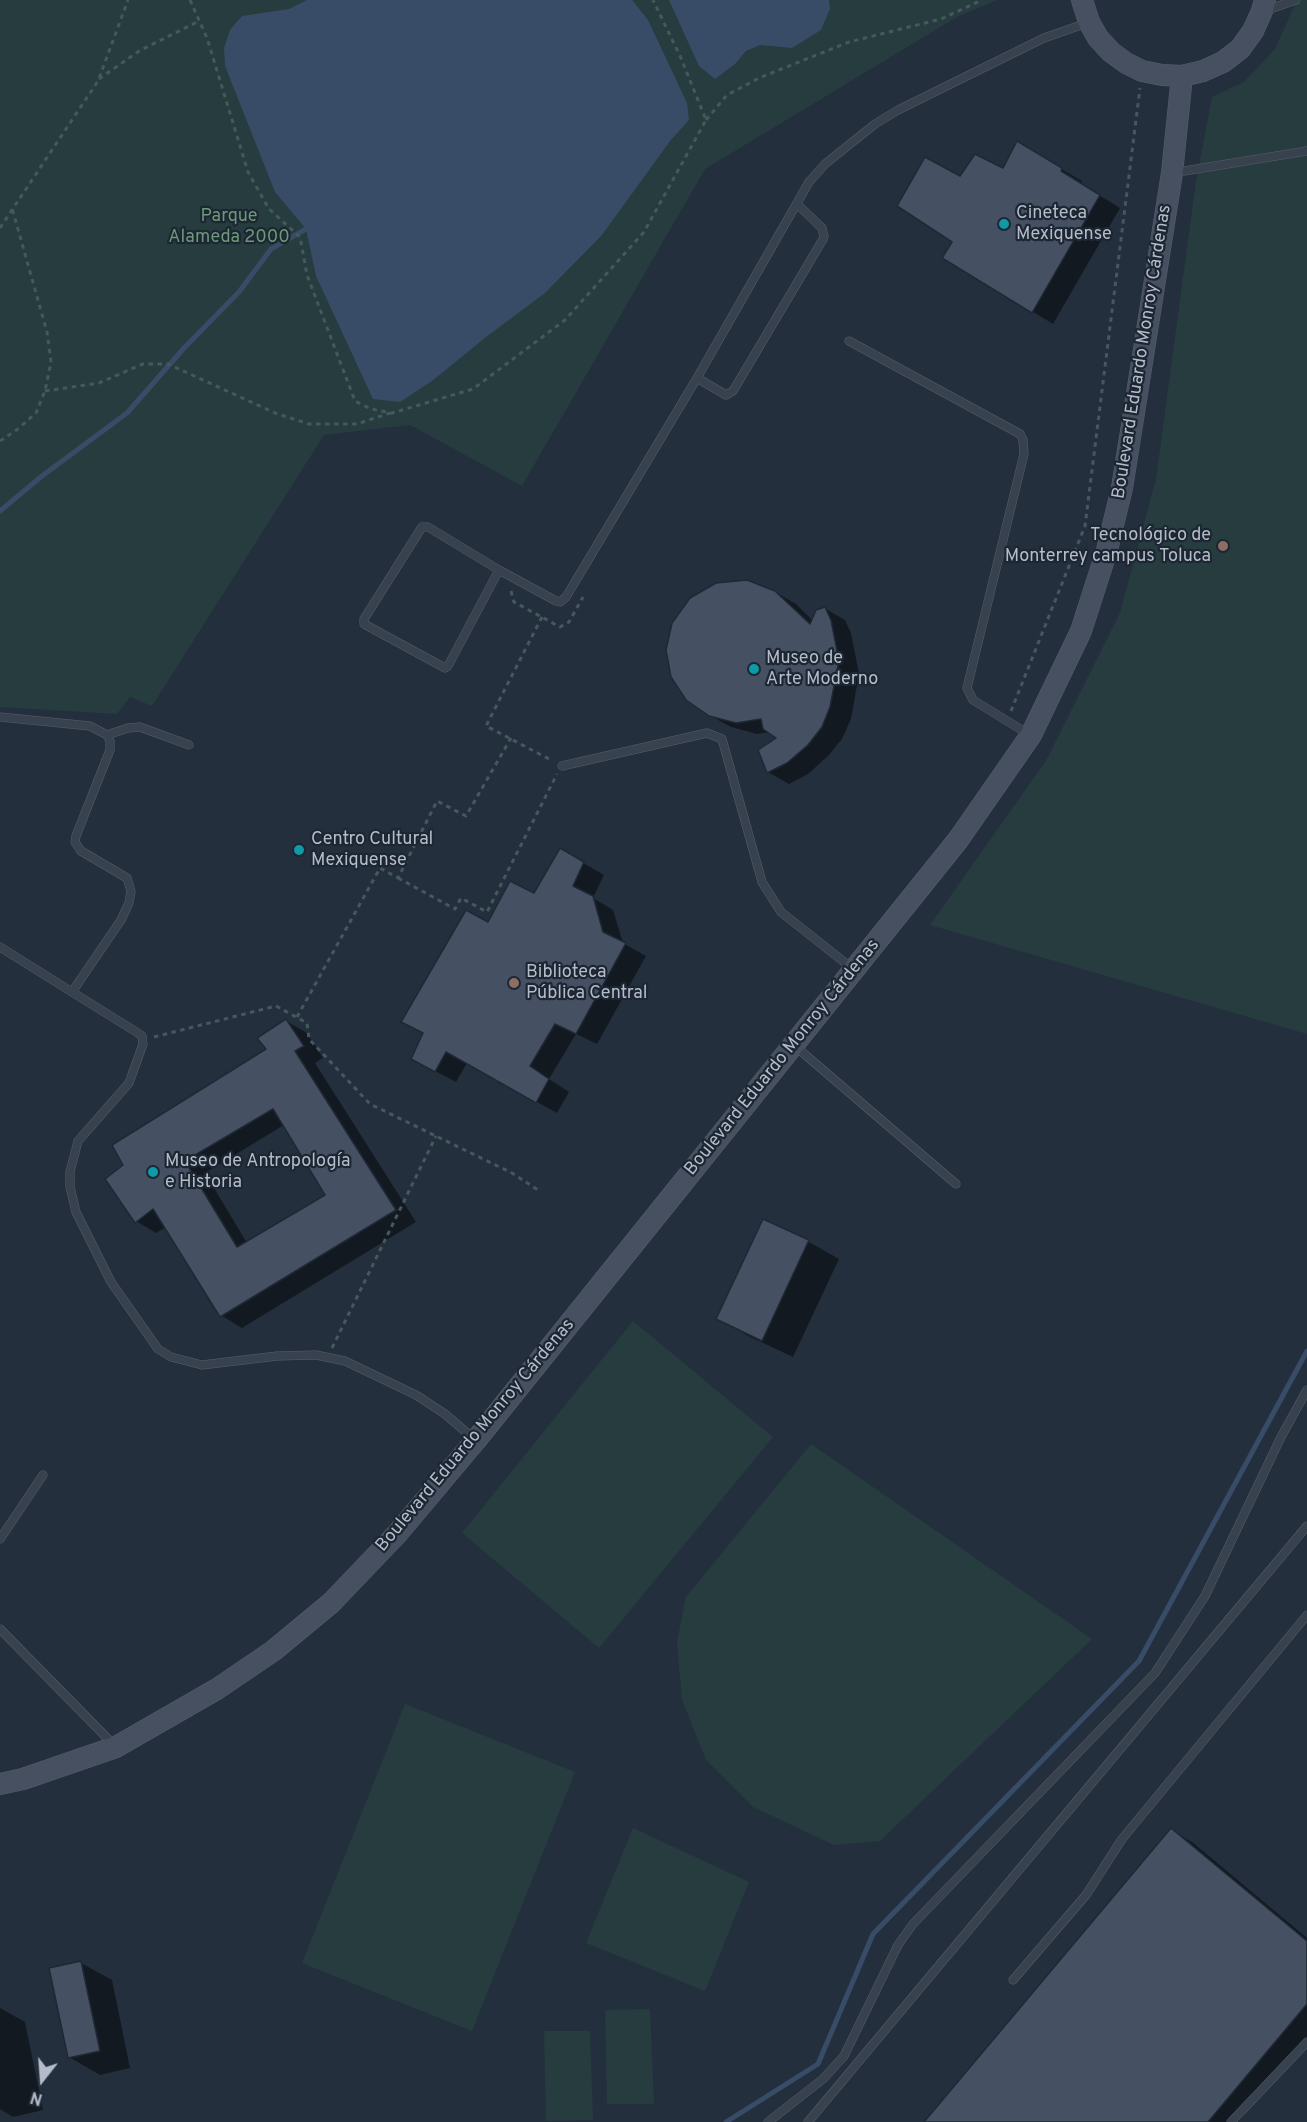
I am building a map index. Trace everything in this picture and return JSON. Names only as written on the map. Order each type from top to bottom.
[{"type":"main road","points":[[1082,0],[1089,22],[1098,38],[1111,52],[1142,71],[1182,76],[1203,72],[1223,62],[1240,49],[1253,31],[1263,6]]},
{"type":"main road","name":"Boulevard Eduardo Monroy Cárdenas","points":[[0,1784],[23,1779],[116,1747],[217,1689],[273,1651],[332,1603],[397,1534],[476,1440],[958,840],[1031,735],[1081,631],[1107,550],[1122,488],[1172,173],[1182,76]]},
{"type":"lane","points":[[1263,6],[1296,0]]},
{"type":"lane","points":[[499,570],[448,666],[443,668],[366,626],[364,619],[422,527],[428,527],[550,599],[563,600],[697,378],[809,182],[825,164],[875,124],[898,110],[1044,38],[1089,22]]},
{"type":"lane","points":[[1172,173],[1307,151]]},
{"type":"lane","points":[[697,378],[726,395],[733,391],[822,241],[824,237],[822,228],[797,204]]},
{"type":"lane","points":[[849,341],[1020,434],[1023,440],[1024,454],[968,688],[973,700],[1031,735]]},
{"type":"lane","points":[[0,717],[90,726],[107,735],[110,741],[110,750],[75,842],[81,851],[127,878],[131,891],[129,903],[121,920],[72,992]]},
{"type":"lane","points":[[107,735],[128,728],[140,728],[189,745]]},
{"type":"lane","points":[[562,766],[707,733],[722,739],[762,882],[781,912],[854,970]]},
{"type":"lane","points":[[0,947],[138,1033],[143,1040],[129,1083],[78,1141],[70,1172],[70,1187],[76,1212],[111,1282],[158,1349],[171,1357],[202,1365],[277,1356],[316,1355],[345,1361],[416,1395],[445,1414],[476,1440]]},
{"type":"lane","points":[[794,1045],[956,1184]]},
{"type":"lane","points":[[768,2122],[823,2079],[844,2056],[898,1945],[913,1924],[1155,1673],[1205,1596],[1281,1437],[1307,1390]]},
{"type":"lane","points":[[0,1539],[43,1475]]},
{"type":"lane","points":[[808,2122],[1307,1526]]},
{"type":"lane","points":[[1013,1980],[1086,1895],[1122,1839],[1307,1615]]},
{"type":"lane","points":[[0,1629],[116,1747]]},
{"type":"lane","points":[[1230,2122],[1307,2042]]},
{"type":"path","points":[[0,228],[98,81],[128,0]]},
{"type":"path","points":[[190,0],[207,38],[248,172],[269,209],[300,237],[307,275],[355,401],[371,409],[392,413]]},
{"type":"path","points":[[653,0],[681,58],[706,120]]},
{"type":"path","points":[[45,392],[99,383],[143,364],[168,364],[275,413],[309,424],[357,424],[473,389],[565,320],[644,232],[706,120],[727,95],[759,78],[849,42],[940,19],[982,0]]},
{"type":"path","points":[[98,81],[139,51],[199,20]]},
{"type":"path","points":[[1010,715],[1085,526],[1142,71]]},
{"type":"path","points":[[0,441],[36,413],[45,392],[51,362],[47,332],[12,208]]},
{"type":"path","points":[[511,591],[514,602],[560,627],[569,622],[583,597]]},
{"type":"path","points":[[297,1017],[380,868],[455,909],[461,898],[487,912],[562,766],[486,726],[542,617]]},
{"type":"path","points":[[398,878],[437,801],[466,816],[511,738]]},
{"type":"path","points":[[143,1040],[276,1006],[307,1023],[309,1040],[370,1104],[512,1173],[541,1192]]},
{"type":"path","points":[[328,1358],[436,1136]]},
{"type":"green space","name":"Parque Alameda 2000","points":[[0,0],[997,0],[957,17],[705,169],[522,486],[410,425],[324,435],[152,706],[130,697],[117,714],[0,707]]},
{"type":"green space","name":"Tecnológico de Monterrey campus Toluca","points":[[1297,0],[1307,0],[1307,1034],[930,925],[1047,759],[1120,613],[1156,479],[1196,181],[1212,97],[1244,82],[1275,49]]},
{"type":"green space","points":[[633,1321],[773,1437],[599,1648],[462,1533]]},
{"type":"green space","points":[[811,1444],[1092,1639],[880,1841],[834,1845],[753,1807],[706,1760],[682,1700],[677,1642],[686,1597]]},
{"type":"green space","points":[[405,1704],[575,1772],[472,2031],[302,1963]]},
{"type":"green space","points":[[633,1828],[749,1882],[705,1991],[586,1943]]},
{"type":"green space","points":[[650,2009],[654,2104],[607,2104],[605,2010]]},
{"type":"green space","points":[[544,2031],[590,2031],[593,2120],[546,2121]]},
{"type":"water","points":[[307,0],[632,0],[648,20],[687,103],[689,120],[670,141],[602,235],[545,293],[432,381],[400,402],[373,399],[316,276],[306,229],[275,192],[225,66],[224,48],[230,30],[242,16],[289,9]]},
{"type":"water","points":[[669,0],[829,0],[830,9],[821,30],[792,48],[760,45],[746,51],[735,64],[715,79],[699,66]]},
{"type":"building","name":"Cineteca Mexiquense","points":[[1017,141],[1062,168],[1061,171],[1100,195],[1032,313],[942,258],[952,242],[897,206],[925,157],[960,176],[975,154],[1003,168]]},
{"type":"building","name":"Museo de Arte Moderno","points":[[747,580],[775,591],[810,624],[816,610],[825,607],[831,620],[839,661],[830,707],[822,727],[808,745],[787,763],[767,773],[758,750],[776,738],[763,729],[761,719],[736,723],[709,716],[686,700],[671,677],[666,650],[672,623],[690,598],[716,583]]},
{"type":"building","name":"Biblioteca Pública Central","points":[[560,848],[584,862],[573,886],[593,896],[603,932],[626,943],[576,1034],[555,1024],[530,1066],[549,1079],[536,1103],[446,1052],[435,1072],[411,1059],[423,1033],[401,1022],[466,910],[488,922],[510,881],[534,893]]},
{"type":"building","name":"Museo de Antropología e Historia","points":[[286,1019],[304,1046],[295,1051],[396,1210],[220,1317],[153,1209],[135,1223],[105,1179],[123,1165],[112,1145],[266,1049],[257,1038]],"holes":[[[273,1109],[325,1195],[237,1247],[185,1161]]]},
{"type":"building","points":[[763,1219],[809,1240],[762,1341],[716,1319]]},
{"type":"building","points":[[1171,1828],[1307,1941],[1307,2004],[1208,2122],[924,2122]]},
{"type":"building","points":[[81,1961],[100,2051],[68,2058],[49,1968]]},
{"type":"waterway","points":[[0,511],[42,476],[127,413],[185,347],[239,292],[271,249],[306,229]]},
{"type":"waterway","points":[[726,2122],[818,2064],[873,1934],[1139,1661],[1307,1351]]},
{"type":"place","name":"Cineteca Mexiquense","points":[[1004,224]]},
{"type":"place","name":"Tecnológico de Monterrey campus Toluca","points":[[1223,546]]},
{"type":"place","name":"Museo de Arte Moderno","points":[[754,669]]},
{"type":"place","name":"Centro Cultural Mexiquense","points":[[299,850]]},
{"type":"place","name":"Biblioteca Pública Central","points":[[514,983]]},
{"type":"place","name":"Museo de Antropología e Historia","points":[[153,1172]]}]
